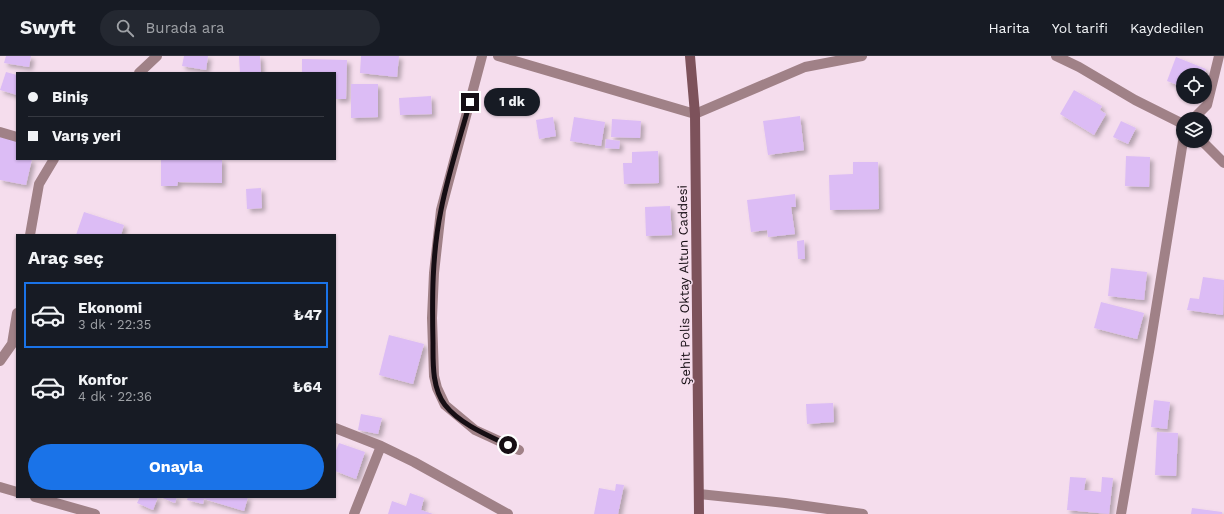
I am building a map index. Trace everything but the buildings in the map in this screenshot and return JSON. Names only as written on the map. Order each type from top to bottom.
[{"type":"street","points":[[140,72],[157,56]]},
{"type":"street","points":[[482,56],[441,210],[434,273],[432,318],[434,376],[437,388],[445,405],[475,430],[519,450]]},
{"type":"street","points":[[498,56],[695,114],[805,67],[862,56]]},
{"type":"street","name":"Şehit Polis Oktay Altun Caddesi","points":[[690,56],[695,114],[699,514]]},
{"type":"street","points":[[1056,56],[1079,67],[1135,100],[1176,120]]},
{"type":"street","points":[[1200,112],[1208,105],[1219,56]]},
{"type":"street","points":[[0,132],[16,137]]},
{"type":"street","points":[[1121,514],[1182,148]]},
{"type":"street","points":[[1209,148],[1224,163]]},
{"type":"street","points":[[30,234],[39,184],[53,160]]},
{"type":"street","points":[[0,361],[14,345],[16,324]]},
{"type":"street","points":[[336,428],[381,446],[421,466],[508,514]]},
{"type":"street","points":[[354,514],[381,446]]},
{"type":"street","points":[[0,487],[16,492]]},
{"type":"street","points":[[699,494],[785,503],[863,514]]},
{"type":"street","points":[[39,498],[95,514]]},
{"type":"route","points":[[470,102],[441,210],[436,241],[432,318],[434,376],[437,388],[445,405],[475,430],[508,445]]}]
